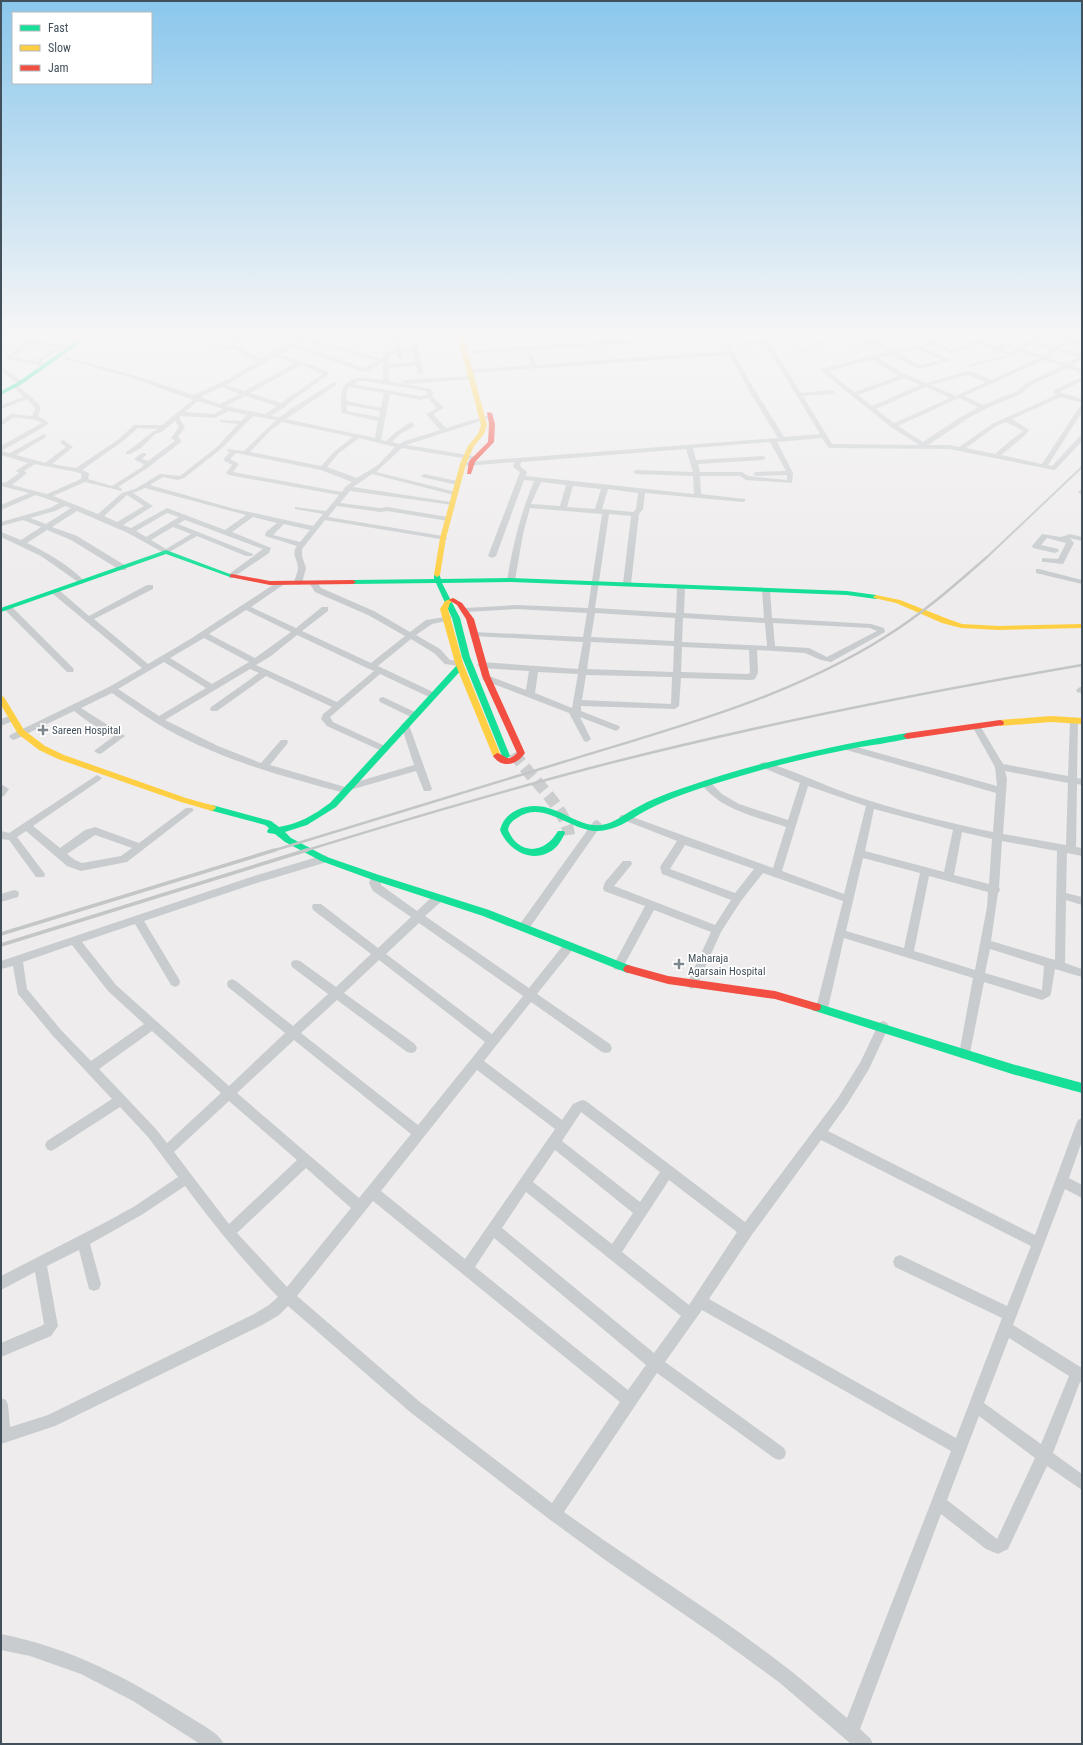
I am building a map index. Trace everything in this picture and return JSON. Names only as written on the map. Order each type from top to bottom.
[{"type":"street","points":[[1,424],[11,416]]},
{"type":"street","points":[[1,449],[25,437],[46,423],[36,418],[21,416]]},
{"type":"street","points":[[128,453],[139,448],[153,433],[161,430],[177,416]]},
{"type":"street","points":[[114,487],[137,473],[179,441],[174,438],[182,427],[178,416]]},
{"type":"street","points":[[99,517],[126,493],[145,486],[162,475],[181,478],[219,448],[249,416]]},
{"type":"street","points":[[245,454],[269,429],[285,416]]},
{"type":"street","points":[[365,416],[382,420]]},
{"type":"street","points":[[378,441],[382,416]]},
{"type":"street","points":[[431,416],[445,431]]},
{"type":"street","points":[[768,416],[782,438]]},
{"type":"street","points":[[811,416],[828,444],[833,446],[936,446],[961,449],[1054,468],[1082,437]]},
{"type":"street","points":[[882,416],[893,426],[923,446]]},
{"type":"street","points":[[893,426],[914,416]]},
{"type":"street","points":[[923,446],[955,422],[966,416]]},
{"type":"street","points":[[961,449],[982,432],[1012,416]]},
{"type":"street","points":[[1044,466],[1076,416]]},
{"type":"street","points":[[265,417],[314,426],[469,461],[518,460],[689,447],[734,451],[763,458]]},
{"type":"street","points":[[298,583],[302,568],[297,552],[345,491],[386,461],[400,446],[486,418]]},
{"type":"street","points":[[454,533],[471,446],[481,434],[486,418]]},
{"type":"street","points":[[486,418],[492,434],[491,442],[469,461],[457,483],[443,538],[437,572],[456,618],[466,657],[510,755]]},
{"type":"street","points":[[997,456],[1012,441],[1025,433],[1026,430],[1006,419]]},
{"type":"street","points":[[222,421],[242,423]]},
{"type":"street","points":[[388,443],[398,433],[411,426],[411,424]]},
{"type":"street","points":[[78,470],[123,439],[136,426],[163,427]]},
{"type":"street","points":[[10,456],[44,436]]},
{"type":"street","points":[[323,468],[337,452],[358,436]]},
{"type":"street","points":[[694,462],[772,439],[823,436]]},
{"type":"street","points":[[636,472],[697,474],[790,473],[772,439]]},
{"type":"street","points":[[47,464],[70,447],[63,442]]},
{"type":"street","points":[[689,447],[697,474],[698,496]]},
{"type":"street","points":[[219,448],[323,468],[357,481]]},
{"type":"street","points":[[235,451],[226,460],[236,464],[229,473],[345,491],[451,504]]},
{"type":"street","points":[[1,453],[34,462],[78,470],[86,473],[84,480]]},
{"type":"street","points":[[144,454],[137,459],[149,464]]},
{"type":"street","points":[[492,556],[524,471],[516,468],[518,460]]},
{"type":"street","points":[[3,485],[24,473],[19,471],[34,462]]},
{"type":"street","points":[[126,468],[137,473]]},
{"type":"street","points":[[370,472],[454,493]]},
{"type":"street","points":[[424,476],[457,483]]},
{"type":"street","points":[[521,478],[742,500]]},
{"type":"street","points":[[48,496],[84,480],[114,487],[149,506],[118,525]]},
{"type":"street","points":[[511,580],[527,506],[538,480]]},
{"type":"street","points":[[563,508],[570,484]]},
{"type":"street","points":[[3,485],[48,496],[118,525],[166,552],[216,572],[259,582],[313,583],[511,580],[847,594],[886,598],[912,606],[945,621],[961,626],[999,628],[1082,626]]},
{"type":"street","points":[[145,486],[251,515],[316,529]]},
{"type":"street","points":[[587,739],[574,712],[578,702],[595,583],[605,487]]},
{"type":"street","points":[[627,584],[635,514],[639,509],[642,491]]},
{"type":"street","points":[[3,505],[36,492]]},
{"type":"street","points":[[1,524],[54,510],[64,503]]},
{"type":"street","points":[[335,504],[382,511],[387,509],[448,519]]},
{"type":"street","points":[[3,505],[22,519],[47,527],[81,541],[123,568]]},
{"type":"street","points":[[527,506],[635,514]]},
{"type":"street","points":[[23,542],[77,508]]},
{"type":"street","points":[[298,508],[326,516],[443,538]]},
{"type":"street","points":[[130,531],[167,510],[267,549],[232,576]]},
{"type":"street","points":[[226,533],[251,515]]},
{"type":"street","points":[[146,540],[184,517]]},
{"type":"street","points":[[282,522],[269,536],[302,545]]},
{"type":"street","points":[[173,524],[249,554]]},
{"type":"street","points":[[70,670],[4,609],[56,592],[166,552],[197,533]]},
{"type":"street","points":[[1,534],[23,542],[46,555],[81,582]]},
{"type":"street","points":[[1045,560],[1060,562],[1070,543],[1068,540],[1047,535],[1036,546],[1055,551]]},
{"type":"street","points":[[1062,539],[1067,536],[1082,539]]},
{"type":"street","points":[[442,581],[448,569]]},
{"type":"street","points":[[1038,571],[1082,582]]},
{"type":"street","points":[[17,734],[75,708],[112,689],[203,634],[282,583]]},
{"type":"street","points":[[313,583],[318,590],[371,613],[437,651],[448,662],[460,665]]},
{"type":"street","points":[[89,619],[150,587]]},
{"type":"street","points":[[578,702],[672,707],[676,704],[681,587]]},
{"type":"street","points":[[766,590],[771,649]]},
{"type":"street","points":[[56,592],[148,668]]},
{"type":"street","points":[[450,601],[462,605],[466,610],[486,678],[520,750],[519,756],[516,759],[508,762],[500,760],[497,757],[460,665],[448,618],[444,609],[450,601]]},
{"type":"street","points":[[245,607],[432,695]]},
{"type":"street","points":[[466,610],[530,607],[871,626],[881,630],[881,632],[831,660],[821,658],[809,651],[474,634]]},
{"type":"street","points":[[159,720],[252,664],[325,609]]},
{"type":"street","points":[[384,749],[325,721],[326,716],[411,635],[432,620],[448,618]]},
{"type":"street","points":[[203,634],[265,673],[338,706]]},
{"type":"street","points":[[481,665],[582,672],[752,677],[754,673],[753,648]]},
{"type":"street","points":[[163,658],[212,688]]},
{"type":"street","points":[[1,699],[4,720],[35,752],[55,764],[189,810],[263,830],[279,831],[303,824],[326,811],[460,665]]},
{"type":"street","points":[[530,695],[534,668]]},
{"type":"street","points":[[214,709],[265,673]]},
{"type":"street","points":[[486,678],[616,728]]},
{"type":"street","points":[[112,689],[159,720],[196,739],[263,767],[347,789],[420,767]]},
{"type":"street","points":[[383,700],[414,715]]},
{"type":"street","points":[[75,708],[93,721],[120,736],[99,751]]},
{"type":"street","points":[[565,834],[565,842],[558,850],[547,856],[536,858],[525,856],[504,847],[498,839],[495,829],[497,822],[507,809],[517,804],[536,800],[558,807],[598,826],[608,827],[646,805],[706,783],[764,765],[846,747],[923,733],[1018,720],[1078,720],[1055,965],[1046,993],[1042,995],[840,933]]},
{"type":"street","points":[[405,726],[427,789]]},
{"type":"street","points":[[965,1054],[995,890],[1002,774],[1000,767],[976,726]]},
{"type":"street","points":[[17,734],[61,757],[184,800],[268,823],[288,840],[324,859],[376,878],[524,927],[618,966],[650,976],[692,984],[775,995],[883,1026],[1012,1069],[1082,1088]]},
{"type":"street","points":[[263,767],[284,742]]},
{"type":"street","points":[[846,747],[1001,790]]},
{"type":"street","points":[[764,765],[805,782],[870,804],[958,828],[1082,852]]},
{"type":"street","points":[[1000,767],[1082,782]]},
{"type":"street","points":[[1,835],[5,837],[11,836],[97,778]]},
{"type":"street","points":[[776,874],[805,782]]},
{"type":"street","points":[[706,783],[719,796],[736,806],[791,825]]},
{"type":"street","points":[[1,787],[4,789],[1,794]]},
{"type":"street","points":[[822,1008],[870,804]]},
{"type":"street","points":[[27,826],[75,866],[88,866],[124,859],[189,810]]},
{"type":"street","points":[[624,817],[683,840],[848,899]]},
{"type":"street","points":[[524,927],[598,826]]},
{"type":"street","points":[[948,878],[958,828]]},
{"type":"street","points":[[59,854],[88,833],[95,831],[141,847]]},
{"type":"street","points":[[11,836],[40,874]]},
{"type":"street","points":[[683,840],[665,867],[666,871],[737,898]]},
{"type":"street","points":[[859,853],[995,890]]},
{"type":"street","points":[[1,965],[137,919],[324,859]]},
{"type":"street","points":[[627,864],[608,888],[717,930]]},
{"type":"street","points":[[692,984],[717,930],[737,898],[761,868]]},
{"type":"street","points":[[908,954],[925,872]]},
{"type":"street","points":[[376,878],[374,883],[377,888],[606,1048]]},
{"type":"street","points":[[1,898],[14,894]]},
{"type":"street","points":[[1061,895],[1082,901]]},
{"type":"street","points":[[166,1152],[438,898]]},
{"type":"street","points":[[618,966],[651,905]]},
{"type":"street","points":[[317,907],[492,1042]]},
{"type":"street","points":[[137,919],[174,982]]},
{"type":"street","points":[[74,940],[112,988],[360,1208]]},
{"type":"street","points":[[986,944],[1082,973]]},
{"type":"street","points":[[1,1404],[2,1437],[50,1421],[274,1310],[288,1297],[569,946]]},
{"type":"street","points":[[17,960],[22,991],[57,1033],[152,1133],[228,1233],[288,1297],[415,1407],[554,1514],[613,1557],[723,1631],[773,1668],[864,1744]]},
{"type":"street","points":[[296,964],[411,1048]]},
{"type":"street","points":[[232,984],[419,1134]]},
{"type":"street","points":[[91,1068],[152,1024]]},
{"type":"street","points":[[554,1514],[629,1400],[690,1316],[746,1231],[855,1084],[883,1026]]},
{"type":"street","points":[[476,1062],[563,1128]]},
{"type":"street","points":[[51,1145],[121,1100]]},
{"type":"street","points":[[466,1268],[577,1108],[582,1105],[746,1231]]},
{"type":"street","points":[[850,1732],[1038,1243],[1082,1124]]},
{"type":"street","points":[[819,1133],[1038,1243]]},
{"type":"street","points":[[554,1142],[641,1211]]},
{"type":"street","points":[[228,1233],[306,1160]]},
{"type":"street","points":[[613,1254],[668,1171]]},
{"type":"street","points":[[1,1283],[83,1242],[139,1210],[186,1178]]},
{"type":"street","points":[[1062,1180],[1082,1192]]},
{"type":"street","points":[[525,1183],[690,1316]]},
{"type":"street","points":[[372,1192],[629,1400]]},
{"type":"street","points":[[493,1229],[655,1364],[779,1453]]},
{"type":"street","points":[[83,1242],[94,1284]]},
{"type":"street","points":[[900,1262],[1008,1321],[1081,1375],[1003,1544],[999,1547],[991,1544],[938,1502]]},
{"type":"street","points":[[1,1350],[46,1331],[51,1326],[40,1263]]},
{"type":"street","points":[[700,1301],[959,1448]]},
{"type":"street","points":[[975,1405],[1082,1483]]},
{"type":"street","points":[[1,1642],[17,1644],[55,1656],[88,1669],[160,1706],[215,1744]]},
{"type":"tunnel","points":[[514,753],[554,803],[566,824],[569,835]]},
{"type":"railway","points":[[986,558],[1082,467]]},
{"type":"railway","points":[[272,851],[685,725],[768,695],[847,659],[885,637],[925,609],[987,557]]},
{"type":"railway","points":[[304,851],[487,796],[658,751],[778,723],[960,687],[1082,665]]},
{"type":"railway","points":[[1,934],[275,850]]},
{"type":"railway","points":[[1,945],[307,850]]},
{"type":"traffic: fast","points":[[1,610],[166,552],[232,576]]},
{"type":"traffic: fast","points":[[437,575],[438,581],[456,618],[466,657],[506,756]]},
{"type":"traffic: fast","points":[[353,582],[511,580],[847,593],[876,597]]},
{"type":"traffic: fast","points":[[271,831],[288,829],[304,823],[333,805],[460,667]]},
{"type":"traffic: fast","points":[[561,833],[549,848],[536,852],[522,850],[516,846],[511,842],[504,830],[508,820],[527,809],[548,811],[592,827],[608,827],[658,801],[715,780],[796,758],[907,736]]},
{"type":"traffic: fast","points":[[212,808],[268,823],[288,840],[324,859],[376,878],[486,913],[628,969]]},
{"type":"traffic: fast","points":[[816,1007],[1012,1069],[1082,1088]]},
{"type":"traffic: slow","points":[[437,575],[443,538],[463,464],[471,446],[481,434],[484,425],[482,416]]},
{"type":"traffic: slow","points":[[876,597],[898,601],[945,621],[961,626],[999,628],[1082,626]]},
{"type":"traffic: slow","points":[[453,600],[447,602],[444,609],[459,663],[497,756]]},
{"type":"traffic: slow","points":[[1,699],[21,732],[42,748],[61,757],[184,800],[212,808]]},
{"type":"traffic: slow","points":[[1000,723],[1051,719],[1082,721]]},
{"type":"traffic: jam","points":[[469,473],[472,461],[491,442],[492,424],[490,416]]},
{"type":"traffic: jam","points":[[232,576],[270,583],[353,582]]},
{"type":"traffic: jam","points":[[453,600],[460,604],[470,619],[486,676],[521,753],[516,759],[510,761],[503,761],[497,756]]},
{"type":"traffic: jam","points":[[907,736],[1000,723]]},
{"type":"traffic: jam","points":[[628,969],[668,980],[775,995],[816,1007]]},
{"type":"place","name":"Sareen Hospital","points":[[43,730]]},
{"type":"place","name":"Maharaja Agarsain Hospital","points":[[679,964]]}]
